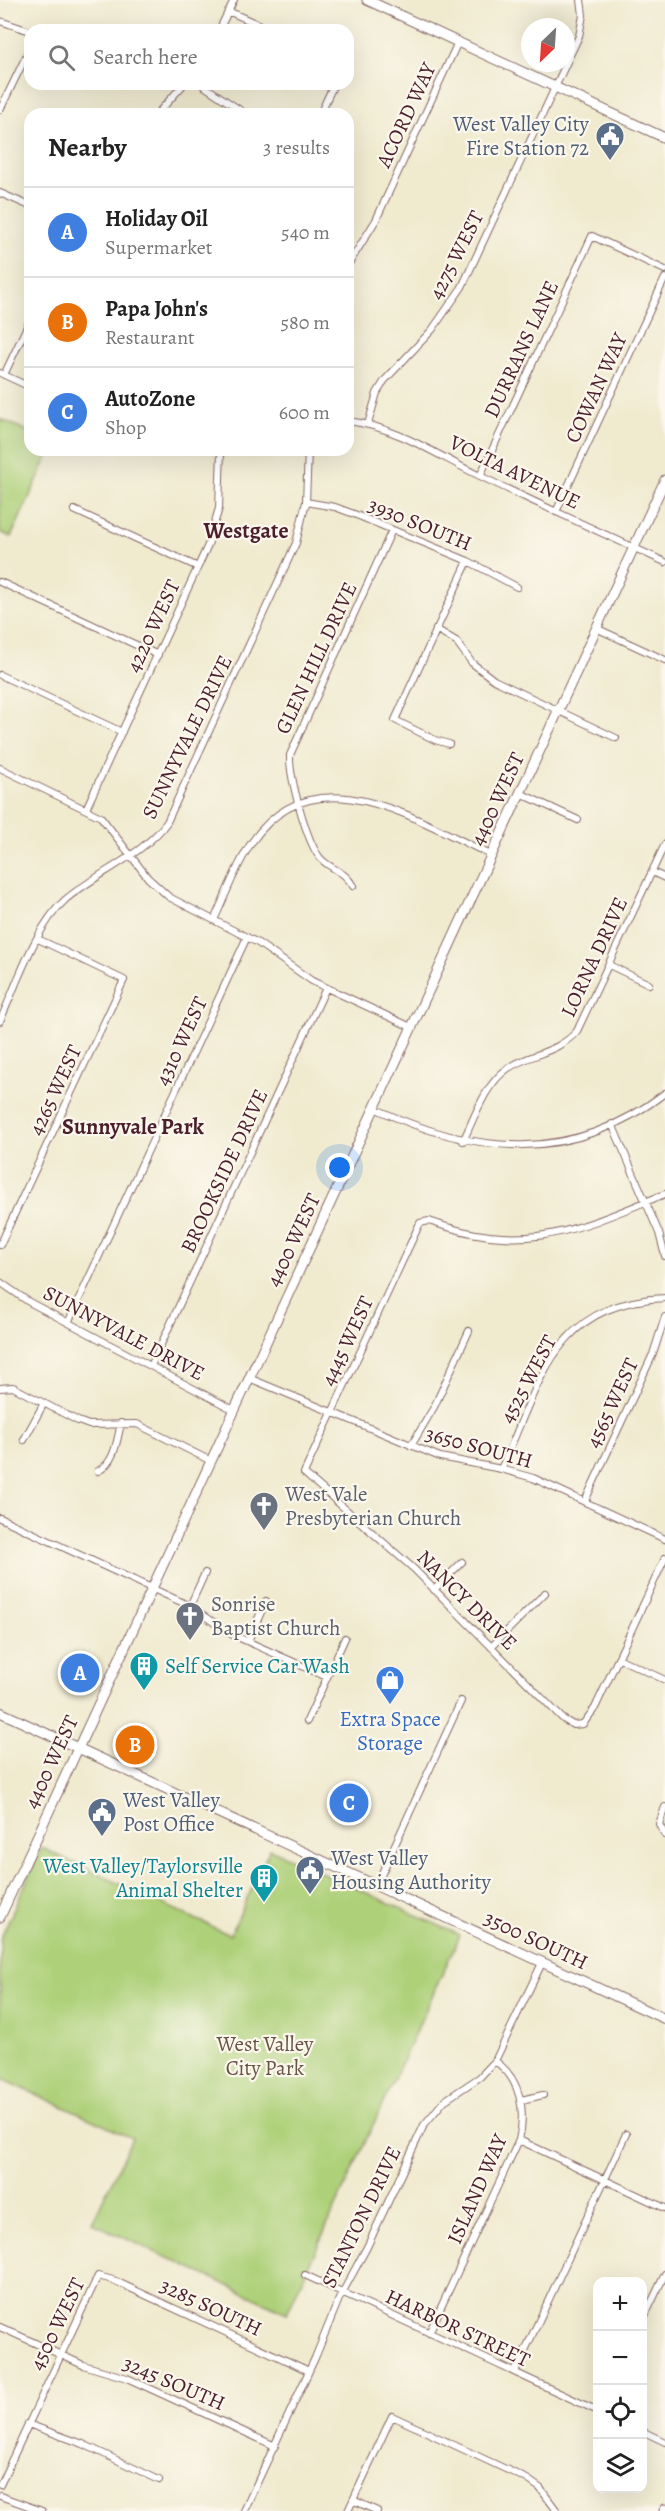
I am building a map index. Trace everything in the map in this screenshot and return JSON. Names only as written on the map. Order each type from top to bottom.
[{"type":"street","points":[[222,24],[234,0]]},
{"type":"street","points":[[367,0],[665,138]]},
{"type":"street","name":"4275 WEST","points":[[368,424],[377,393],[384,380],[432,330],[462,286],[581,29],[581,0]]},
{"type":"street","points":[[228,11],[257,24]]},
{"type":"street","points":[[0,21],[24,28]]},
{"type":"street","name":"ACORD WAY","points":[[354,255],[376,220],[458,42]]},
{"type":"street","points":[[0,110],[24,60]]},
{"type":"street","points":[[162,108],[179,90]]},
{"type":"street","points":[[210,90],[237,108]]},
{"type":"street","points":[[323,108],[331,90]]},
{"type":"street","points":[[0,193],[24,203]]},
{"type":"street","name":"DURRANS LANE","points":[[480,476],[592,236],[665,270]]},
{"type":"street","name":"COWAN WAY","points":[[556,512],[665,278]]},
{"type":"street","points":[[24,332],[2,374],[24,384]]},
{"type":"street","name":"VOLTA AVENUE","points":[[354,422],[368,424],[423,445],[480,476],[665,562]]},
{"type":"street","name":"4220 WEST","points":[[86,809],[198,567],[217,516],[221,456]]},
{"type":"street","name":"SUNNYVALE DRIVE","points":[[0,1021],[51,916],[64,902],[158,833],[167,822],[286,568],[306,502],[309,456]]},
{"type":"street","name":"4400 WEST","points":[[0,1917],[665,480]]},
{"type":"street","name":"3930 SOUTH","points":[[306,502],[335,507],[468,561],[517,587]]},
{"type":"street","points":[[74,510],[198,567]]},
{"type":"street","name":"GLEN HILL DRIVE","points":[[353,886],[348,876],[320,857],[299,804],[290,765],[293,745],[392,530]]},
{"type":"street","points":[[449,744],[435,740],[394,720],[468,561]]},
{"type":"street","points":[[0,582],[158,655]]},
{"type":"street","points":[[596,628],[665,660]]},
{"type":"street","points":[[436,629],[456,641],[483,672],[616,738]]},
{"type":"street","points":[[0,675],[122,732]]},
{"type":"street","points":[[0,768],[86,809],[106,822],[148,878],[169,897],[248,937],[326,988],[411,1027]]},
{"type":"street","points":[[520,793],[578,820]]},
{"type":"street","points":[[214,920],[252,841],[275,817],[299,804],[327,796],[361,798],[491,855]]},
{"type":"street","name":"LORNA DRIVE","points":[[464,1141],[486,1093],[498,1077],[516,1064],[561,1046],[577,1031],[665,844]]},
{"type":"street","points":[[652,872],[665,878]]},
{"type":"street","name":"4310 WEST","points":[[68,1323],[248,937]]},
{"type":"street","name":"4265 WEST","points":[[0,1245],[124,980],[38,939]]},
{"type":"street","points":[[609,965],[649,984]]},
{"type":"street","name":"BROOKSIDE DRIVE","points":[[151,1366],[326,988]]},
{"type":"street","points":[[374,1108],[419,1128],[464,1141],[486,1145],[540,1144],[575,1137],[612,1124],[638,1111],[665,1093]]},
{"type":"street","points":[[612,1124],[646,1202],[665,1256]]},
{"type":"street","points":[[646,1202],[665,1194]]},
{"type":"street","name":"4445 WEST","points":[[304,1473],[420,1223],[429,1221],[487,1236],[538,1237],[594,1224],[646,1202]]},
{"type":"street","name":"SUNNYVALE DRIVE","points":[[0,1282],[21,1297],[68,1323],[234,1410]]},
{"type":"street","name":"4525 WEST","points":[[501,1469],[549,1365],[567,1337],[585,1321],[605,1309],[630,1301],[665,1298]]},
{"type":"street","name":"4565 WEST","points":[[585,1501],[653,1354],[665,1317]]},
{"type":"street","points":[[411,1446],[434,1407],[469,1331]]},
{"type":"street","name":"3650 SOUTH","points":[[249,1378],[455,1462],[501,1469],[533,1478],[665,1539]]},
{"type":"street","points":[[0,1388],[9,1385],[89,1425],[136,1424],[211,1461]]},
{"type":"street","points":[[24,1440],[44,1403]]},
{"type":"street","points":[[98,1471],[109,1461],[121,1423]]},
{"type":"street","name":"NANCY DRIVE","points":[[304,1473],[434,1590],[563,1719],[578,1726],[591,1716],[618,1658]]},
{"type":"street","points":[[0,1518],[190,1606],[211,1617],[229,1632],[327,1677]]},
{"type":"street","points":[[665,1558],[618,1658],[665,1680]]},
{"type":"street","points":[[434,1590],[462,1562]]},
{"type":"street","points":[[190,1606],[205,1573]]},
{"type":"street","points":[[491,1647],[545,1593]]},
{"type":"street","points":[[248,1641],[266,1601]]},
{"type":"street","points":[[307,1721],[345,1638]]},
{"type":"street","points":[[376,1886],[461,1701]]},
{"type":"street","name":"3500 SOUTH","points":[[0,1712],[665,2019]]},
{"type":"street","points":[[665,1807],[659,1822],[660,1830],[665,1835]]},
{"type":"street","name":"STANTON DRIVE","points":[[244,2511],[309,2371],[342,2292],[369,2243],[428,2119],[444,2101],[480,2077],[495,2061],[542,1963]]},
{"type":"street","name":"ISLAND WAY","points":[[429,2333],[519,2140],[523,2115],[521,2100],[505,2069],[495,2061]]},
{"type":"street","points":[[521,2100],[543,2094]]},
{"type":"street","points":[[515,2372],[626,2134]]},
{"type":"street","points":[[519,2140],[665,2208]]},
{"type":"street","points":[[647,2312],[665,2274]]},
{"type":"street","name":"HARBOR STREET","points":[[305,2275],[593,2409]]},
{"type":"street","name":"4500 WEST","points":[[0,2485],[98,2276]]},
{"type":"street","name":"3285 SOUTH","points":[[98,2276],[113,2280],[309,2371]]},
{"type":"street","name":"3245 SOUTH","points":[[0,2327],[82,2365],[127,2378],[275,2446]]},
{"type":"street","points":[[348,2511],[392,2416],[534,2483],[545,2493],[556,2511]]},
{"type":"street","points":[[28,2424],[83,2444],[159,2480]]},
{"type":"street","points":[[647,2433],[665,2442]]},
{"type":"street","points":[[0,2496],[42,2511]]},
{"type":"street","points":[[353,2500],[377,2511]]},
{"type":"green space","points":[[0,419],[24,429],[24,456],[48,456],[11,537],[0,532]]},
{"type":"green space","name":"West Valley City Park","points":[[42,1848],[230,1935],[270,1849],[460,1935],[287,2313],[92,2223],[132,2138],[0,2078],[0,1940]]},
{"type":"place","name":"West Valley City Fire Station 72","points":[[610,162]]},
{"type":"place","name":"West Vale Presbyterian Church","points":[[264,1532]]},
{"type":"place","name":"Sonrise Baptist Church","points":[[190,1642]]},
{"type":"place","name":"Holiday Oil","points":[[80,1673]]},
{"type":"place","name":"Self Service Car Wash","points":[[144,1692]]},
{"type":"place","name":"Extra Space Storage","points":[[390,1706]]},
{"type":"place","name":"Papa John's","points":[[135,1745]]},
{"type":"place","name":"AutoZone","points":[[349,1803]]},
{"type":"place","name":"West Valley Post Office","points":[[102,1838]]},
{"type":"place","name":"West Valley Housing Authority","points":[[310,1896]]},
{"type":"place","name":"West Valley/Taylorsville Animal Shelter","points":[[264,1904]]},
{"type":"district","name":"Westgate","points":[[246,531]]},
{"type":"district","name":"Sunnyvale Park","points":[[133,1127]]}]
